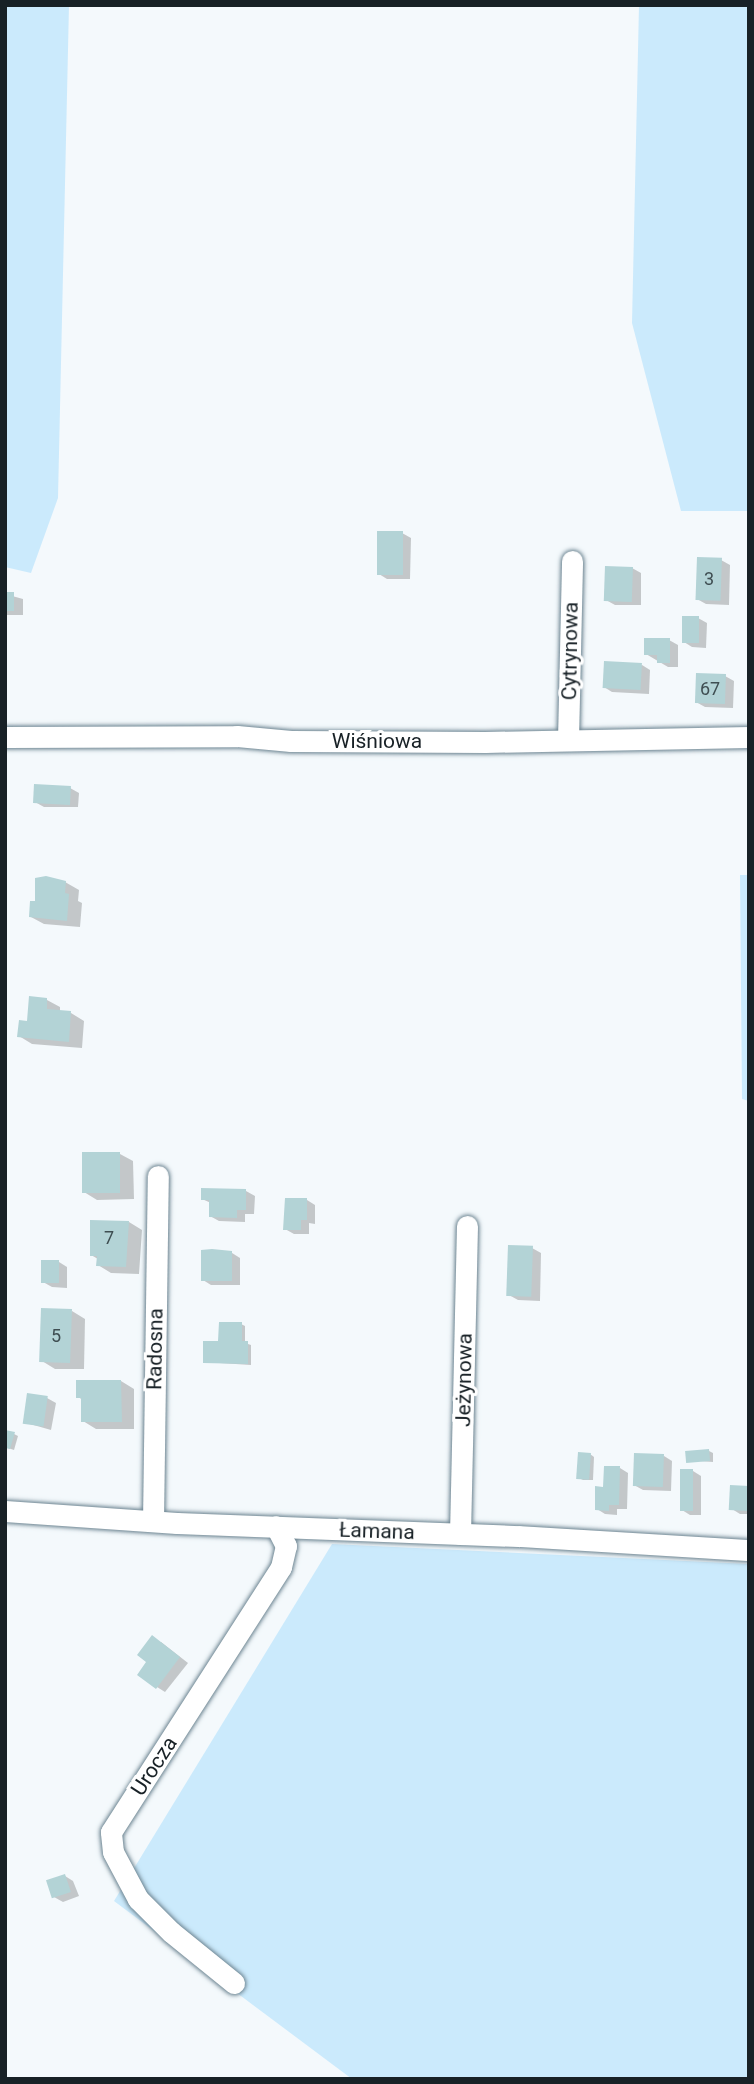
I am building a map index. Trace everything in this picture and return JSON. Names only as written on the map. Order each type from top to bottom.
[{"type":"street","name":"Cytrynowa","points":[[568,740],[572,561]]},
{"type":"street","name":"Wiśniowa","points":[[6,737],[237,736],[291,741],[749,737]]},
{"type":"street","points":[[5,745],[6,737]]},
{"type":"street","name":"Radosna","points":[[153,1521],[158,1176]]},
{"type":"street","name":"Jeżynowa","points":[[460,1534],[467,1226]]},
{"type":"street","name":"Łamana","points":[[5,1511],[153,1521],[749,1550]]},
{"type":"street","name":"Urocza","points":[[234,1983],[171,1932],[138,1899],[113,1852],[111,1832],[281,1567],[286,1546],[276,1526]]},
{"type":"shaded area","points":[[5,5],[69,5],[58,498],[31,573],[5,567]]},
{"type":"shaded area","points":[[639,5],[749,5],[749,511],[681,511],[632,323]]},
{"type":"shaded area","points":[[740,875],[749,875],[749,1101],[742,1099]]},
{"type":"shaded area","points":[[332,1544],[749,1564],[749,2079],[352,2079],[114,1901]]},
{"type":"building","points":[[377,531],[403,531],[403,575],[377,575]]},
{"type":"building","points":[[697,557],[722,558],[720,601],[695,600]]},
{"type":"building","points":[[605,566],[633,567],[632,602],[604,601]]},
{"type":"building","points":[[5,592],[14,592],[14,611],[5,611]]},
{"type":"building","points":[[682,616],[699,616],[699,643],[682,643]]},
{"type":"building","points":[[644,638],[670,638],[670,663],[657,663],[657,655],[644,655]]},
{"type":"building","points":[[604,661],[642,663],[641,690],[603,688]]},
{"type":"building","points":[[696,673],[726,674],[725,704],[695,703]]},
{"type":"building","points":[[34,784],[71,786],[70,805],[33,803]]},
{"type":"building","points":[[46,876],[66,881],[65,893],[69,894],[67,921],[29,917],[30,901],[35,901],[35,878]]},
{"type":"building","points":[[29,996],[47,998],[47,1009],[71,1011],[69,1042],[17,1037],[19,1020],[27,1021]]},
{"type":"building","points":[[82,1152],[120,1152],[120,1193],[82,1193]]},
{"type":"building","points":[[201,1188],[246,1189],[246,1210],[237,1210],[237,1218],[209,1217],[209,1200],[201,1200]]},
{"type":"building","points":[[285,1198],[307,1198],[307,1220],[301,1220],[301,1230],[283,1230]]},
{"type":"building","points":[[90,1220],[129,1221],[126,1267],[96,1266],[97,1256],[90,1256]]},
{"type":"building","points":[[508,1245],[533,1246],[531,1297],[506,1296]]},
{"type":"building","points":[[201,1250],[232,1251],[232,1281],[201,1281]]},
{"type":"building","points":[[41,1260],[59,1260],[59,1283],[41,1283]]},
{"type":"building","points":[[41,1308],[72,1309],[70,1363],[39,1362]]},
{"type":"building","points":[[219,1322],[242,1322],[242,1341],[248,1341],[248,1364],[203,1363],[203,1341],[218,1341]]},
{"type":"building","points":[[76,1380],[121,1380],[122,1422],[81,1422],[81,1398],[76,1398]]},
{"type":"building","points":[[27,1393],[48,1396],[43,1427],[23,1424]]},
{"type":"building","points":[[5,1430],[15,1432],[10,1449],[5,1448]]},
{"type":"building","points":[[709,1449],[710,1461],[686,1463],[685,1451]]},
{"type":"building","points":[[578,1452],[591,1453],[589,1480],[576,1479]]},
{"type":"building","points":[[634,1453],[664,1454],[663,1487],[633,1486]]},
{"type":"building","points":[[604,1466],[620,1466],[619,1505],[609,1505],[609,1511],[595,1510],[595,1486],[603,1487]]},
{"type":"building","points":[[680,1469],[693,1469],[693,1511],[680,1511]]},
{"type":"building","points":[[730,1485],[749,1486],[748,1511],[729,1510]]},
{"type":"building","points":[[152,1635],[180,1657],[156,1689],[137,1675],[146,1662],[137,1655]]},
{"type":"building","points":[[65,1874],[71,1892],[52,1898],[46,1880]]}]
